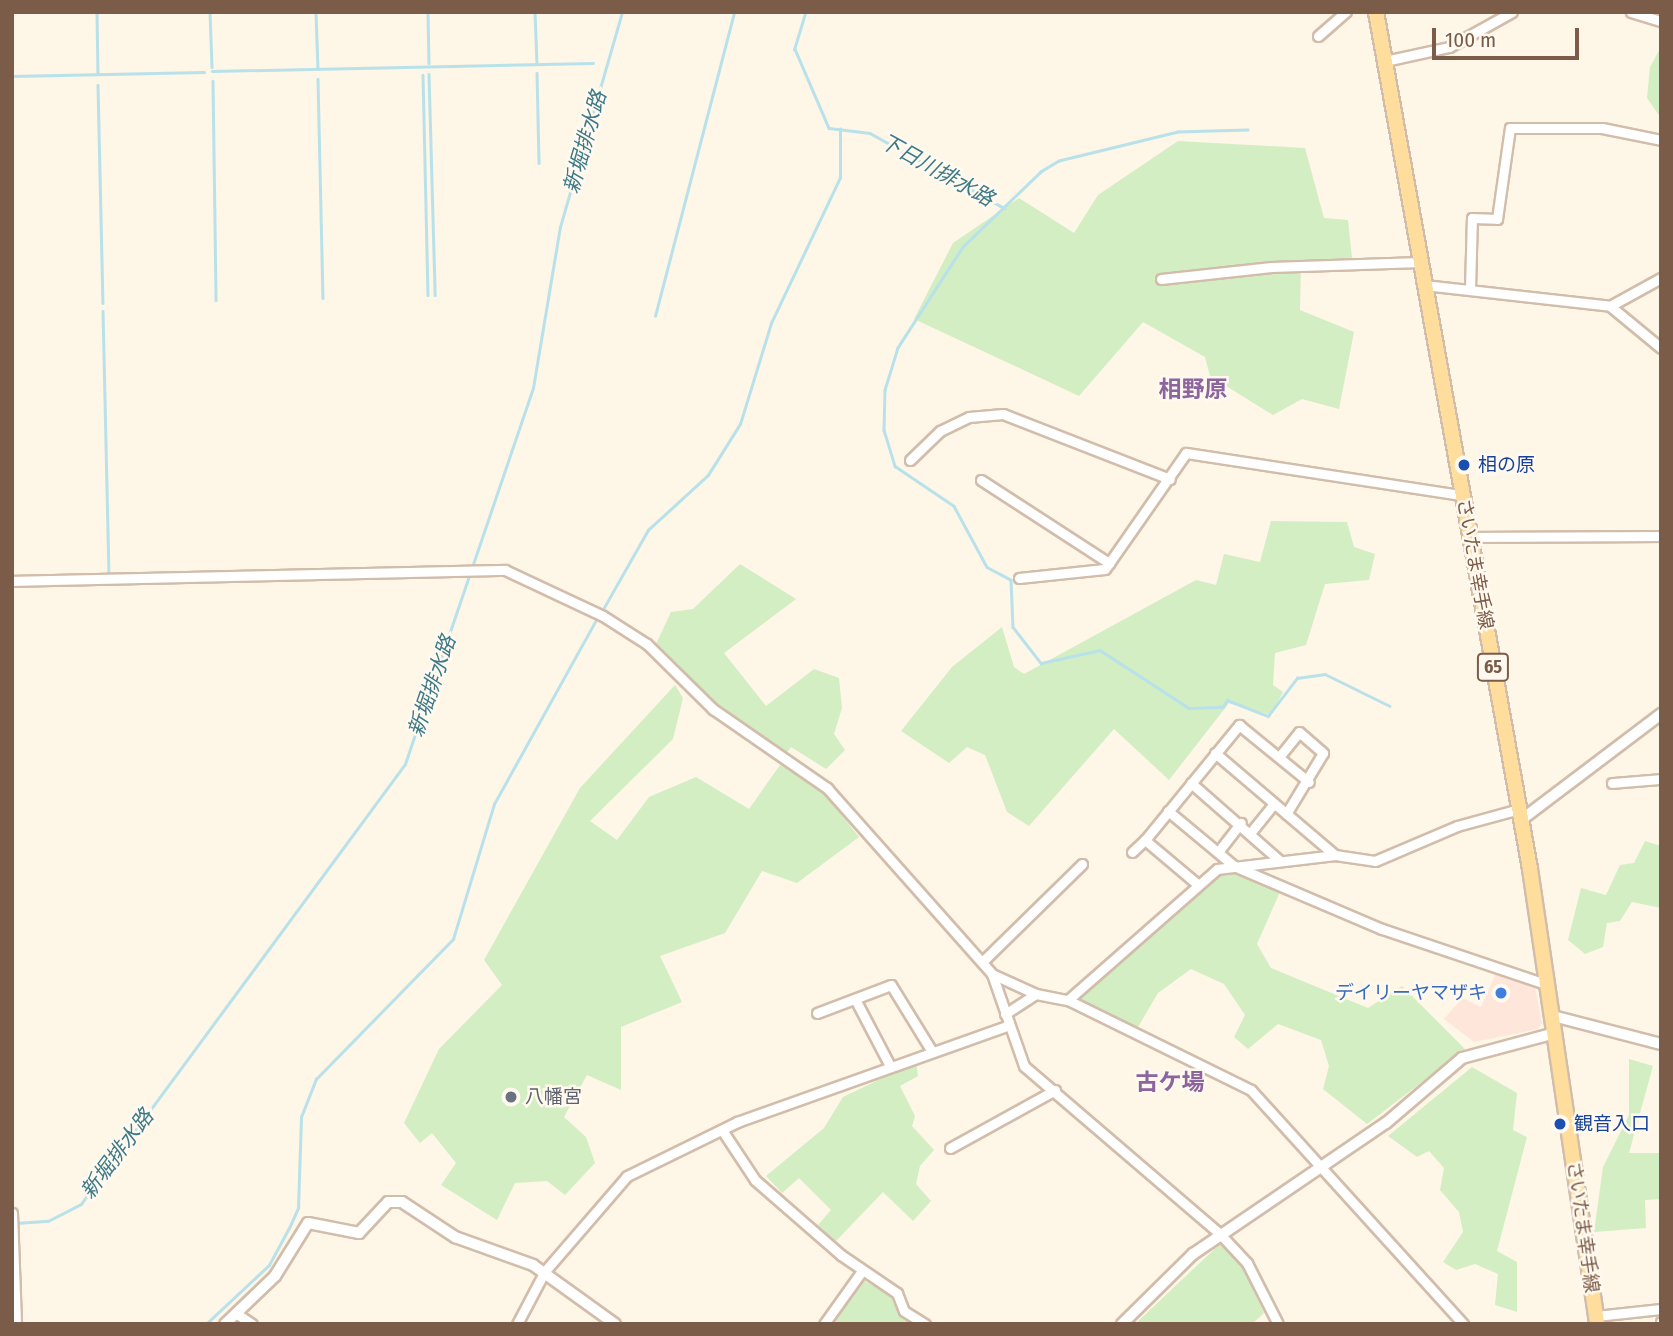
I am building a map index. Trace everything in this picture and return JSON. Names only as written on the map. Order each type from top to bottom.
[{"type":"main road","name":"さいたま幸手線","points":[[1376,12],[1520,815],[1553,1016],[1597,1320]]},
{"type":"street","points":[[1318,36],[1346,12]]},
{"type":"street","points":[[1385,61],[1460,43],[1512,12]]},
{"type":"street","points":[[1631,12],[1661,21]]},
{"type":"street","points":[[1470,288],[1472,218],[1497,219],[1510,128],[1602,128],[1661,140]]},
{"type":"street","points":[[1161,279],[1192,281],[1271,267],[1420,262]]},
{"type":"street","points":[[1610,306],[1661,278]]},
{"type":"street","points":[[1424,285],[1470,288],[1610,306],[1661,348]]},
{"type":"street","points":[[910,460],[950,426],[1003,414],[1170,478]]},
{"type":"street","points":[[1019,578],[1105,569],[1186,453],[1462,495]]},
{"type":"street","points":[[981,480],[1109,563]]},
{"type":"street","points":[[1470,537],[1661,536]]},
{"type":"street","points":[[12,581],[505,570],[620,627],[647,644],[713,709],[820,782],[992,974],[1007,1026],[1024,1066],[1220,1234],[1247,1263],[1278,1324]]},
{"type":"street","points":[[1068,1000],[1196,883],[1234,866],[1279,860],[1335,855],[1395,857],[1457,826],[1520,815],[1661,714]]},
{"type":"street","points":[[1132,852],[1239,725],[1309,782]]},
{"type":"street","points":[[1279,757],[1298,732],[1323,753],[1309,782],[1286,814]]},
{"type":"street","points":[[1215,753],[1335,855]]},
{"type":"street","points":[[1612,783],[1661,779]]},
{"type":"street","points":[[1191,783],[1241,823],[1279,860]]},
{"type":"street","points":[[1251,832],[1274,804]]},
{"type":"street","points":[[1168,811],[1234,866],[1382,929],[1548,985]]},
{"type":"street","points":[[1218,852],[1241,823]]},
{"type":"street","points":[[1144,840],[1196,883]]},
{"type":"street","points":[[982,962],[1082,864]]},
{"type":"street","points":[[992,974],[1036,995],[1068,1000],[1251,1090],[1324,1165],[1463,1324]]},
{"type":"street","points":[[817,1013],[891,985],[931,1050]]},
{"type":"street","points":[[1005,1014],[1036,995]]},
{"type":"street","points":[[855,999],[890,1064]]},
{"type":"street","points":[[1553,1016],[1661,1044]]},
{"type":"street","points":[[517,1324],[545,1272],[627,1176],[722,1130],[890,1064],[931,1050],[983,1039],[1007,1026]]},
{"type":"street","points":[[1122,1324],[1220,1234],[1386,1124],[1462,1058],[1555,1033]]},
{"type":"street","points":[[950,1148],[1055,1090]]},
{"type":"street","points":[[722,1130],[739,1164],[862,1271],[897,1293],[904,1311],[925,1324]]},
{"type":"street","points":[[225,1324],[275,1276],[308,1223],[359,1233],[388,1202],[545,1272],[615,1324]]},
{"type":"street","points":[[12,1213],[16,1324]]},
{"type":"street","points":[[824,1324],[862,1271]]},
{"type":"street","points":[[1597,1320],[1661,1309]]},
{"type":"street","points":[[237,1314],[252,1324]]},
{"type":"shaded area","points":[[1496,973],[1535,987],[1542,1023],[1538,1029],[1474,1042],[1444,1019],[1462,998],[1481,1007]]},
{"type":"green space","points":[[1661,47],[1661,118],[1647,98],[1650,67]]},
{"type":"green space","points":[[1178,141],[1305,148],[1324,218],[1348,220],[1352,258],[1301,263],[1300,310],[1354,332],[1339,409],[1302,399],[1273,415],[1210,376],[1205,357],[1143,322],[1079,396],[914,319],[953,243],[1019,198],[1074,233],[1098,195]]},
{"type":"green space","points":[[1271,521],[1347,522],[1354,547],[1375,554],[1369,580],[1325,584],[1306,645],[1275,653],[1273,685],[1283,692],[1271,715],[1229,703],[1169,780],[1114,729],[1029,826],[1007,812],[985,755],[967,747],[949,763],[901,731],[952,667],[1002,627],[1014,667],[1024,674],[1196,580],[1216,585],[1224,554],[1260,562]]},
{"type":"green space","points":[[740,564],[796,599],[724,653],[766,706],[814,669],[839,678],[842,708],[834,734],[845,750],[826,769],[791,747],[786,754],[715,704],[656,644],[671,612],[693,609]]},
{"type":"green space","points":[[675,685],[683,698],[673,739],[590,821],[617,840],[649,797],[696,777],[749,809],[780,765],[820,788],[859,837],[797,883],[762,871],[725,933],[660,956],[682,1002],[621,1027],[621,1090],[587,1075],[564,1117],[586,1137],[595,1163],[565,1195],[547,1181],[515,1183],[497,1220],[441,1185],[456,1163],[432,1133],[420,1143],[404,1123],[439,1049],[502,985],[484,960],[580,788]]},
{"type":"green space","points":[[1645,841],[1661,846],[1661,908],[1632,902],[1620,921],[1607,923],[1603,947],[1585,954],[1568,940],[1581,888],[1606,895],[1620,865],[1634,863]]},
{"type":"green space","points":[[1238,873],[1280,892],[1257,944],[1271,968],[1368,1008],[1402,986],[1465,1049],[1367,1124],[1323,1089],[1329,1066],[1321,1040],[1278,1024],[1248,1049],[1234,1037],[1245,1015],[1224,984],[1191,969],[1158,993],[1138,1027],[1077,1000],[1200,889],[1220,874]]},
{"type":"green space","points":[[1629,1059],[1653,1066],[1629,1153],[1661,1153],[1661,1199],[1645,1200],[1646,1228],[1594,1232],[1603,1167],[1629,1115]]},
{"type":"green space","points":[[916,1062],[918,1076],[900,1086],[915,1116],[912,1126],[934,1150],[920,1166],[916,1184],[931,1201],[913,1221],[883,1192],[835,1242],[818,1225],[831,1210],[799,1178],[782,1193],[766,1176],[824,1128],[843,1097]]},
{"type":"green space","points":[[1472,1067],[1517,1093],[1513,1130],[1527,1137],[1497,1251],[1517,1262],[1517,1312],[1495,1305],[1498,1274],[1475,1264],[1456,1270],[1443,1262],[1463,1232],[1459,1212],[1440,1190],[1444,1168],[1429,1151],[1417,1157],[1388,1136]]},
{"type":"green space","points":[[1221,1243],[1242,1266],[1264,1313],[1252,1324],[1135,1324]]},
{"type":"green space","points":[[863,1280],[893,1297],[900,1316],[912,1324],[834,1324]]},
{"type":"waterway","points":[[97,12],[98,74]]},
{"type":"waterway","points":[[210,12],[212,67]]},
{"type":"waterway","points":[[316,12],[318,68]]},
{"type":"waterway","points":[[428,12],[429,63]]},
{"type":"waterway","points":[[535,12],[537,64]]},
{"type":"waterway","name":"新堀排水路","points":[[16,1223],[48,1221],[81,1204],[405,764],[533,388],[560,227],[622,12]]},
{"type":"waterway","points":[[655,316],[734,12]]},
{"type":"waterway","name":"下日川排水路","points":[[806,12],[795,49],[829,128],[870,133],[1004,208]]},
{"type":"waterway","points":[[212,71],[593,63]]},
{"type":"waterway","points":[[12,76],[204,72]]},
{"type":"waterway","points":[[537,73],[539,163]]},
{"type":"waterway","points":[[429,74],[435,295]]},
{"type":"waterway","points":[[423,75],[428,295]]},
{"type":"waterway","points":[[318,79],[323,298]]},
{"type":"waterway","points":[[213,81],[216,300]]},
{"type":"waterway","points":[[98,85],[103,303]]},
{"type":"waterway","points":[[602,611],[648,530],[708,475],[740,424],[771,323],[840,178],[840,129]]},
{"type":"waterway","points":[[1248,130],[1178,132],[1059,161],[1041,172],[963,247],[898,348],[885,390],[884,430],[895,466],[954,506],[987,567],[1011,580],[1013,627],[1041,663],[1100,650],[1189,708],[1223,707],[1227,700],[1268,716],[1297,678],[1325,674],[1390,706]]},
{"type":"waterway","points":[[103,311],[109,576]]},
{"type":"waterway","points":[[206,1324],[269,1265],[290,1226],[298,1208],[301,1117],[316,1079],[453,939],[494,804],[598,616]]},
{"type":"place","name":"相の原","points":[[1464,465]]},
{"type":"place","name":"デイリーヤマザキ","points":[[1501,993]]},
{"type":"place","name":"八幡宮","points":[[511,1097]]},
{"type":"place","name":"観音入口","points":[[1560,1124]]},
{"type":"district","name":"相野原","points":[[1193,389]]},
{"type":"district","name":"古ケ場","points":[[1170,1082]]}]
